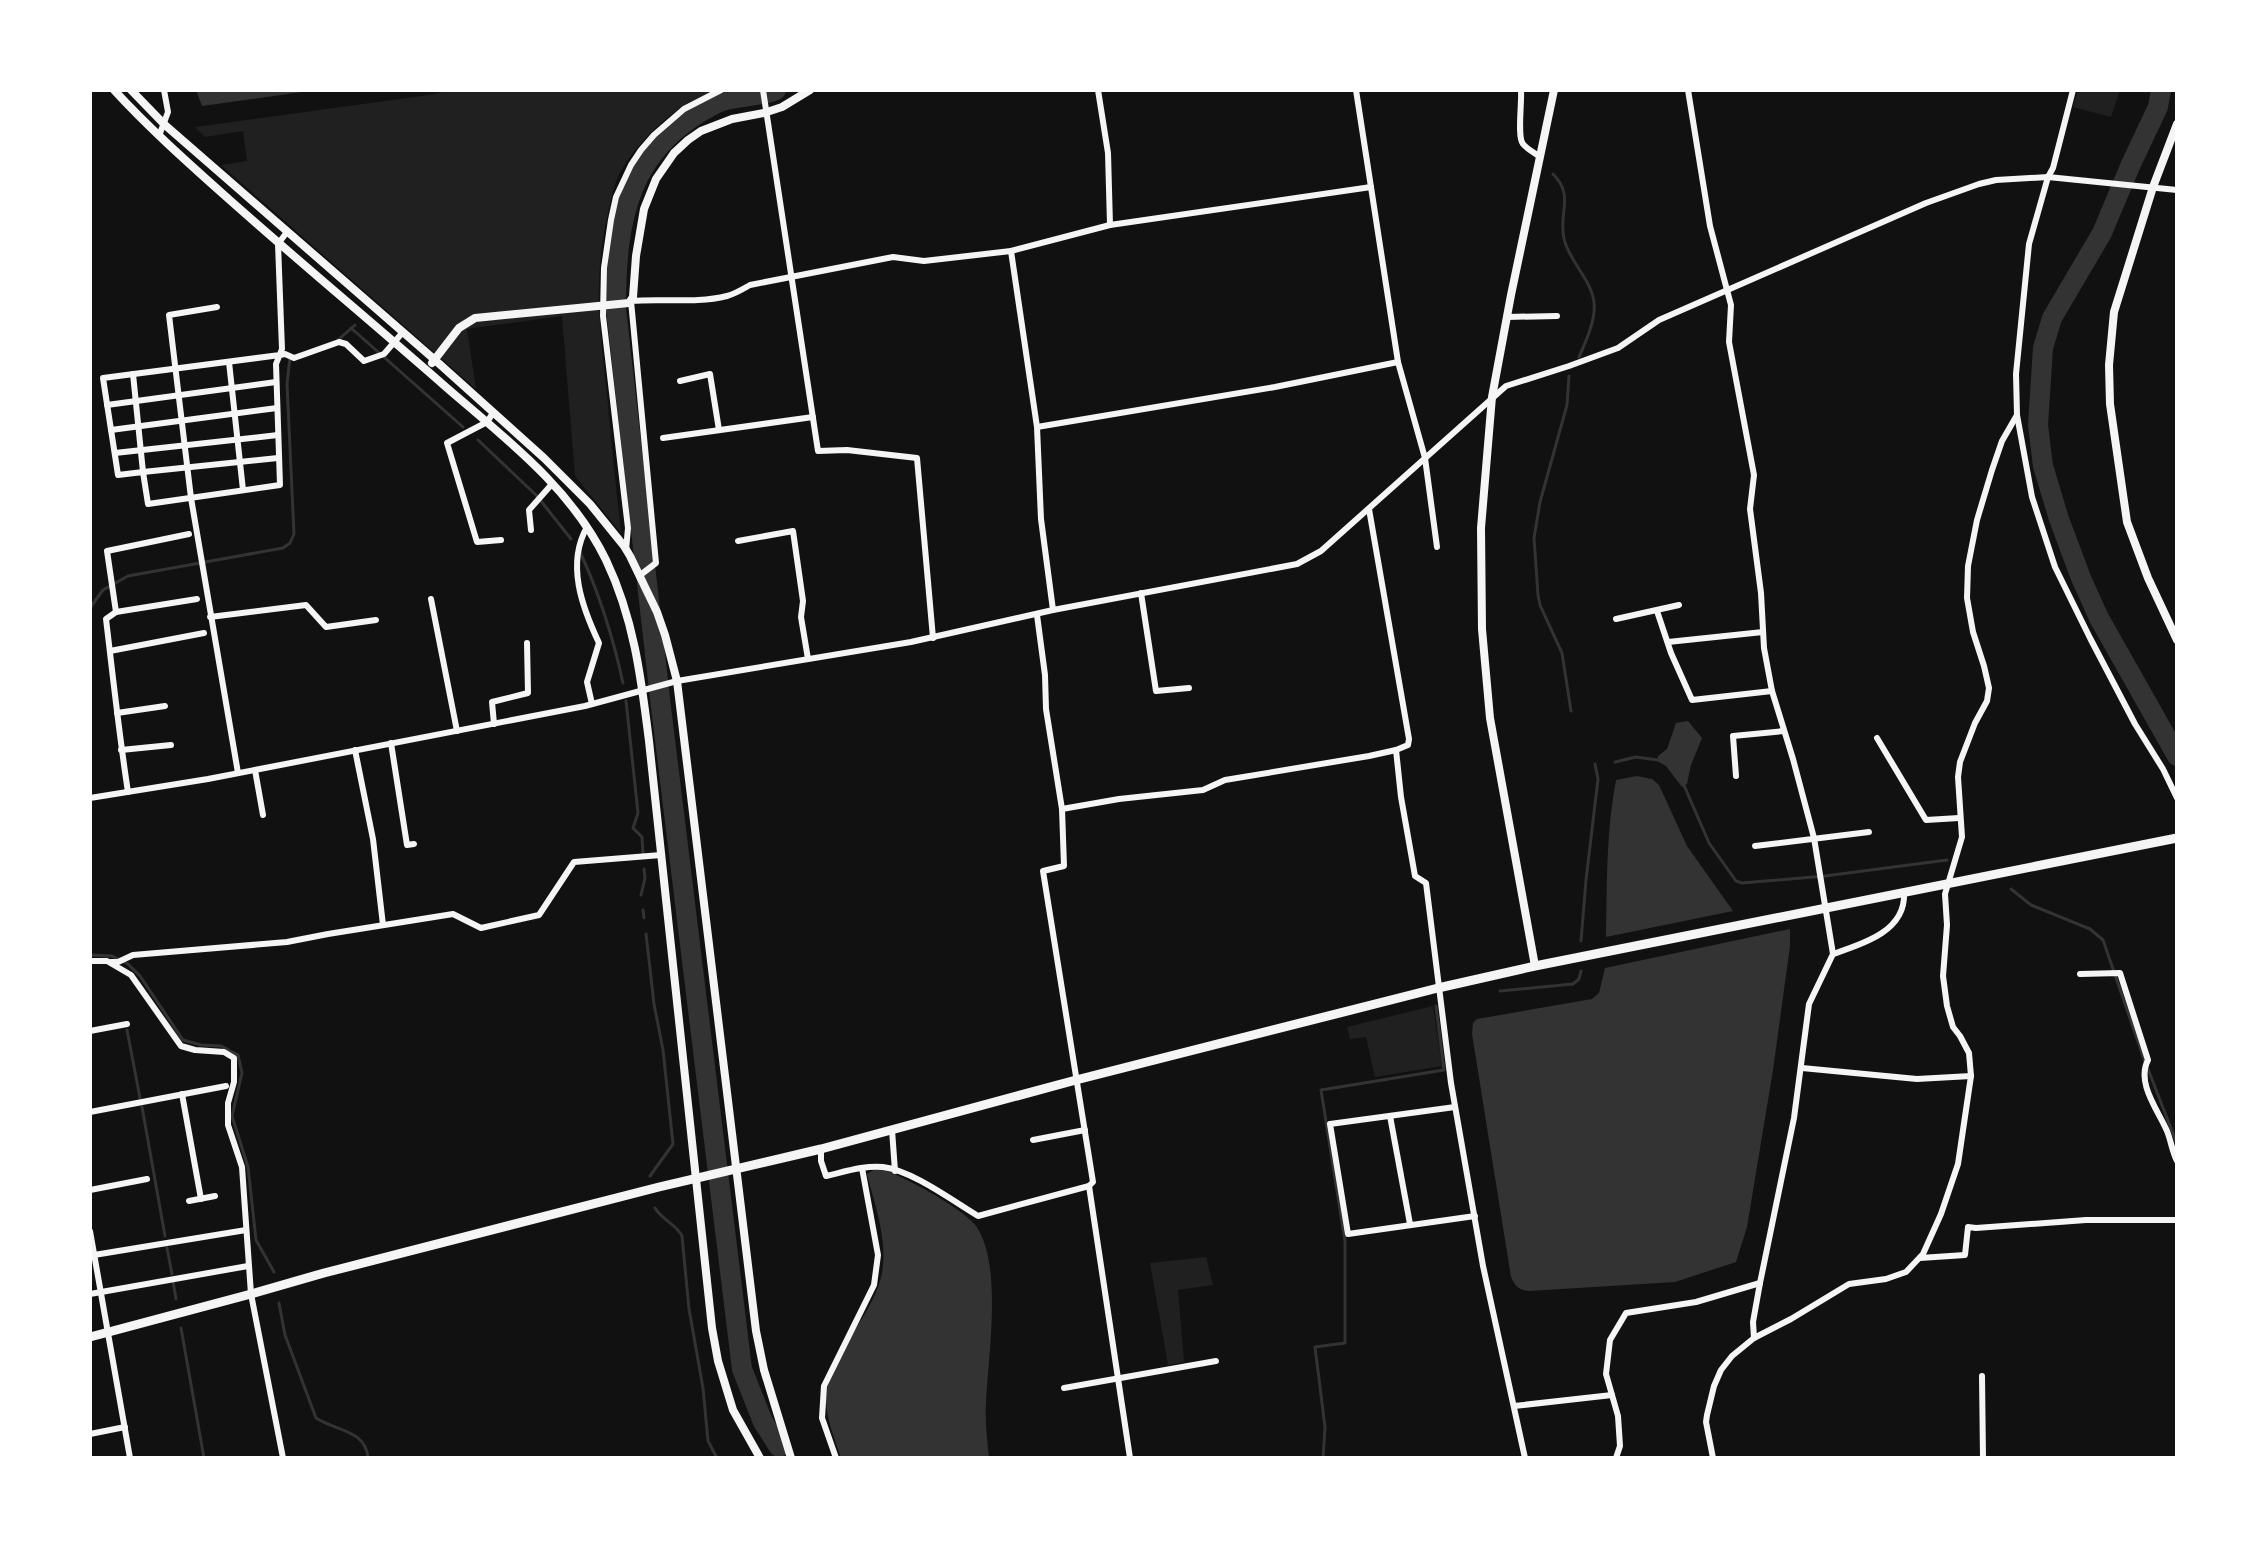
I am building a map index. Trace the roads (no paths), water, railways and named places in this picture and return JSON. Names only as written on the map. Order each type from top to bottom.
[{"type":"main road","points":[[90,1337],[324,1273],[821,1149],[1438,988],[2177,838]]},
{"type":"street","points":[[114,90],[159,136],[278,244],[534,464],[587,527],[605,558],[621,595],[646,688],[661,855],[701,1178],[712,1328],[733,1410],[760,1458]]},
{"type":"street","points":[[131,90],[164,123],[435,360],[581,494],[628,553],[657,612],[677,681],[731,1172],[756,1331],[764,1370],[791,1458]]},
{"type":"street","points":[[159,136],[168,112],[164,90]]},
{"type":"street","points":[[628,553],[628,528],[603,306],[607,243],[616,197],[631,165],[647,142],[684,109],[721,90]]},
{"type":"street","points":[[763,90],[818,451],[847,450],[917,458],[933,638]]},
{"type":"street","points":[[639,576],[656,563],[629,302],[633,297],[644,209],[656,179],[688,140],[701,131],[732,119],[765,108],[782,107],[810,90]]},
{"type":"street","points":[[1098,90],[1108,153],[1110,225]]},
{"type":"street","points":[[1356,90],[1398,362],[1425,458],[1437,547]]},
{"type":"street","points":[[1521,90],[1519,135],[1523,144],[1540,157]]},
{"type":"street","points":[[1535,966],[1488,704],[1482,629],[1481,528],[1492,396],[1554,90]]},
{"type":"street","points":[[1688,90],[1710,226],[1731,305],[1729,342],[1754,475],[1750,509],[1772,691],[1814,838],[1833,954],[1809,1004],[1787,1158],[1753,1322],[1754,1338]]},
{"type":"street","points":[[2073,90],[2029,244],[2016,374],[2017,415],[2032,497],[2055,567],[2135,724],[2177,798]]},
{"type":"street","points":[[2177,124],[2153,187],[2114,312],[2109,353],[2110,404],[2127,522],[2148,578],[2177,640]]},
{"type":"street","points":[[90,798],[494,724],[592,704],[677,681],[933,638],[1053,610],[1297,564],[1321,551],[1506,386],[1618,348],[1659,320],[1926,203],[1996,180],[2048,177],[2177,190]]},
{"type":"street","points":[[427,370],[459,328],[475,318],[654,299],[692,301],[729,296],[750,285],[893,257],[924,261],[1011,251],[1110,225],[1371,187]]},
{"type":"street","points":[[133,374],[148,504],[280,485],[276,382],[276,364],[282,355],[278,244],[287,232]]},
{"type":"street","points":[[1011,251],[1037,427],[1041,519],[1053,610]]},
{"type":"street","points":[[217,307],[169,315],[191,498],[238,773]]},
{"type":"street","points":[[1507,317],[1557,316]]},
{"type":"street","points":[[278,458],[118,475],[103,378],[282,355],[294,358],[339,342],[346,344],[364,361],[381,355],[403,332]]},
{"type":"street","points":[[229,362],[243,490]]},
{"type":"street","points":[[1037,427],[1275,387],[1398,362]]},
{"type":"street","points":[[680,381],[710,374],[719,430]]},
{"type":"street","points":[[107,405],[276,382]]},
{"type":"street","points":[[111,430],[277,408]]},
{"type":"street","points":[[493,413],[487,422],[447,443],[477,542],[501,540]]},
{"type":"street","points":[[1713,1458],[1706,1422],[1714,1386],[1732,1356],[1754,1338],[1849,1284],[1886,1279],[1906,1272],[1920,1258],[1941,1214],[1958,1164],[1971,1076],[1969,1053],[1953,1027],[1947,1006],[1943,976],[1947,925],[1945,894],[1962,837],[1959,818],[1960,762],[1987,701],[1989,688],[1969,610],[1968,566],[1977,520],[1992,470],[2002,441],[2017,415]]},
{"type":"street","points":[[663,438],[813,417]]},
{"type":"street","points":[[115,453],[278,435]]},
{"type":"street","points":[[531,530],[529,510],[552,484]]},
{"type":"street","points":[[1062,809],[1203,790],[1225,780],[1396,750],[1408,745],[1369,509]]},
{"type":"street","points":[[587,527],[578,542],[577,573],[584,612],[599,643],[587,682],[592,704]]},
{"type":"street","points":[[738,541],[793,531],[808,659]]},
{"type":"street","points":[[116,612],[107,551],[189,534]]},
{"type":"street","points":[[1141,593],[1156,691],[1189,688]]},
{"type":"street","points":[[128,792],[106,619],[116,612],[197,599]]},
{"type":"street","points":[[431,599],[457,731]]},
{"type":"street","points":[[210,617],[306,605],[326,627],[376,620]]},
{"type":"street","points":[[1616,619],[1679,605]]},
{"type":"street","points":[[1657,611],[1692,700],[1772,691]]},
{"type":"street","points":[[821,1149],[826,1176],[883,1167],[909,1175],[978,1216],[1089,1186],[1093,1182],[1043,871],[1064,866],[1062,809],[1046,709],[1037,615]]},
{"type":"street","points":[[1668,642],[1763,632]]},
{"type":"street","points":[[110,651],[204,633]]},
{"type":"street","points":[[494,724],[492,702],[528,693],[527,643]]},
{"type":"street","points":[[117,713],[165,706]]},
{"type":"street","points":[[1736,776],[1733,736],[1784,731]]},
{"type":"street","points":[[1877,738],[1926,820],[1959,818]]},
{"type":"street","points":[[391,743],[407,845],[414,844]]},
{"type":"street","points":[[121,750],[171,745]]},
{"type":"street","points":[[355,750],[373,839],[383,925]]},
{"type":"street","points":[[1396,750],[1415,876],[1426,883],[1455,1107],[1483,1266],[1525,1458]]},
{"type":"street","points":[[255,770],[263,815]]},
{"type":"street","points":[[1755,846],[1869,832]]},
{"type":"street","points":[[90,961],[118,962],[133,955],[287,942],[453,914],[481,928],[539,915],[574,862],[661,855]]},
{"type":"street","points":[[1833,954],[1872,941],[1904,909],[1904,893]]},
{"type":"street","points":[[107,961],[131,975],[181,1046],[224,1052],[234,1058],[228,1125],[242,1167],[251,1294],[283,1458]]},
{"type":"street","points":[[2080,974],[2118,973],[2146,1063],[2147,1090],[2177,1161]]},
{"type":"street","points":[[90,1031],[127,1024]]},
{"type":"street","points":[[1802,1068],[1917,1079],[1971,1076]]},
{"type":"street","points":[[90,1112],[226,1086]]},
{"type":"street","points":[[182,1094],[201,1199]]},
{"type":"street","points":[[1455,1107],[1330,1124],[1348,1234],[1475,1216]]},
{"type":"street","points":[[1390,1116],[1410,1224]]},
{"type":"street","points":[[892,1130],[895,1171]]},
{"type":"street","points":[[1033,1140],[1085,1130]]},
{"type":"street","points":[[836,1458],[822,1418],[824,1386],[874,1285],[878,1255],[862,1168]]},
{"type":"street","points":[[90,1190],[147,1179]]},
{"type":"street","points":[[1089,1186],[1130,1458]]},
{"type":"street","points":[[189,1201],[215,1196]]},
{"type":"street","points":[[1920,1258],[1965,1255],[1968,1227],[2086,1220],[2177,1220]]},
{"type":"street","points":[[94,1255],[246,1230]]},
{"type":"street","points":[[90,1231],[130,1458]]},
{"type":"street","points":[[90,1294],[248,1266]]},
{"type":"street","points":[[1616,1458],[1620,1446],[1618,1416],[1606,1374],[1610,1340],[1626,1313],[1696,1302],[1760,1283]]},
{"type":"street","points":[[1064,1388],[1216,1361]]},
{"type":"street","points":[[1982,1376],[1983,1458]]},
{"type":"street","points":[[1514,1406],[1612,1395]]},
{"type":"street","points":[[90,1434],[125,1427]]},
{"type":"waterway","points":[[776,90],[717,103],[687,121],[664,141],[646,164],[633,188],[624,215],[619,245],[616,309],[742,1369],[763,1422],[779,1447]]},
{"type":"waterway","points":[[2161,90],[2158,107],[2102,233],[2052,318],[2043,348],[2038,425],[2043,466],[2081,578],[2099,618],[2177,756]]},
{"type":"waterway","points":[[1553,174],[1560,182],[1565,197],[1564,239],[1594,302],[1592,323],[1579,357]]},
{"type":"waterway","points":[[338,340],[355,325]]},
{"type":"waterway","points":[[351,328],[463,427]]},
{"type":"waterway","points":[[90,608],[103,590],[128,576],[283,548],[290,543],[294,534],[287,384],[290,357]]},
{"type":"waterway","points":[[1569,376],[1567,405],[1540,502],[1534,538],[1540,605],[1562,653],[1571,711]]},
{"type":"waterway","points":[[478,440],[537,496],[571,539]]},
{"type":"waterway","points":[[580,552],[605,616],[623,683]]},
{"type":"waterway","points":[[626,701],[638,813],[633,828],[642,837],[643,853]]},
{"type":"waterway","points":[[1615,762],[1636,757],[1658,760]]},
{"type":"waterway","points":[[1581,941],[1598,779],[1595,764]]},
{"type":"waterway","points":[[1683,783],[1709,843],[1736,881],[1742,883],[1947,860]]},
{"type":"waterway","points":[[641,895],[644,869]]},
{"type":"waterway","points":[[2011,889],[2031,905],[2090,929],[2103,940],[2145,1062]]},
{"type":"waterway","points":[[643,910],[644,918]]},
{"type":"waterway","points":[[646,934],[673,1144],[650,1176]]},
{"type":"waterway","points":[[90,955],[112,956],[128,964],[140,976],[183,1040],[221,1046],[238,1055],[242,1073],[232,1116],[248,1167],[256,1240],[274,1272]]},
{"type":"waterway","points":[[1500,991],[1573,984],[1579,979],[1581,971]]},
{"type":"waterway","points":[[1323,1458],[1325,1427],[1315,1347],[1345,1343],[1345,1241],[1321,1090],[1444,1070],[1436,1006]]},
{"type":"waterway","points":[[127,1030],[140,1098]]},
{"type":"waterway","points":[[2148,1069],[2177,1144]]},
{"type":"waterway","points":[[142,1107],[165,1236]]},
{"type":"waterway","points":[[655,1208],[682,1236],[708,1441],[717,1458]]},
{"type":"waterway","points":[[167,1248],[172,1274]]},
{"type":"waterway","points":[[173,1281],[176,1299]]},
{"type":"waterway","points":[[279,1303],[285,1335],[316,1418],[356,1436],[366,1449],[368,1458]]},
{"type":"waterway","points":[[181,1328],[204,1458]]}]
